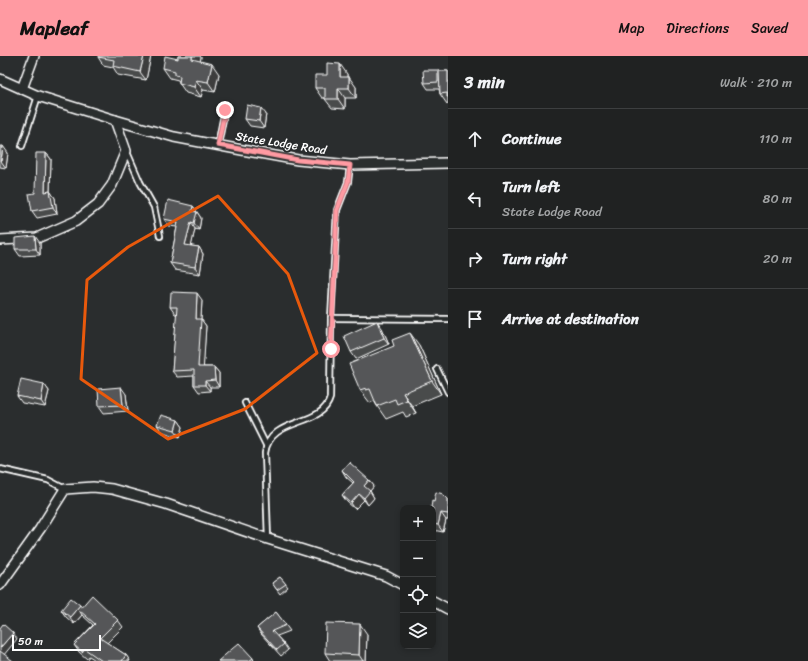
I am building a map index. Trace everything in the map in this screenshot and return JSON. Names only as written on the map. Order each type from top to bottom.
[{"type":"street","points":[[22,89],[34,56]]},
{"type":"street","name":"State Lodge Road","points":[[0,79],[38,96],[115,120],[174,136],[218,145],[298,160],[350,165],[448,163]]},
{"type":"street","points":[[0,240],[37,238],[76,221],[98,204],[112,185],[126,151],[115,120]]},
{"type":"street","points":[[0,585],[40,529],[65,489],[93,488],[112,489],[166,504],[268,539],[386,576],[400,583]]},
{"type":"street","points":[[436,603],[448,609]]},
{"type":"lane","points":[[22,146],[38,96]]},
{"type":"lane","points":[[218,145],[225,110]]},
{"type":"lane","points":[[126,151],[140,182],[154,207],[160,236]]},
{"type":"lane","points":[[268,539],[266,445],[277,431],[316,414],[328,406],[330,398],[331,318],[337,210],[348,182],[350,165]]},
{"type":"lane","points":[[331,318],[448,319]]},
{"type":"lane","points":[[437,369],[448,392]]},
{"type":"lane","points":[[245,402],[266,445]]},
{"type":"lane","points":[[0,469],[48,480],[65,489]]},
{"type":"highlighted area","points":[[218,196],[288,274],[317,353],[245,409],[168,439],[81,379],[87,280],[128,247]]},
{"type":"building","points":[[98,56],[144,56],[140,72],[113,66],[114,60]]},
{"type":"building","points":[[165,56],[178,59],[178,56],[192,56],[192,59],[212,64],[208,82],[196,80],[194,87],[179,83],[180,76],[175,75],[175,71],[163,68]]},
{"type":"building","points":[[327,63],[340,64],[340,77],[349,77],[349,88],[338,88],[338,99],[325,99],[325,88],[315,88],[315,75],[327,75]]},
{"type":"building","points":[[423,70],[438,70],[438,82],[424,83]]},
{"type":"building","points":[[439,71],[448,71],[448,97],[447,93],[440,94]]},
{"type":"building","points":[[247,105],[261,108],[259,121],[245,119]]},
{"type":"building","points":[[0,146],[3,146],[1,161],[0,161]]},
{"type":"building","points":[[36,153],[46,153],[45,192],[50,191],[53,207],[32,211],[29,194],[35,193]]},
{"type":"building","points":[[168,200],[193,206],[192,211],[197,212],[194,223],[191,222],[185,245],[199,247],[195,267],[170,263],[178,222],[164,219]]},
{"type":"building","points":[[35,236],[36,249],[15,249],[15,238]]},
{"type":"building","points":[[171,292],[197,293],[196,319],[201,319],[198,367],[214,367],[215,380],[205,381],[205,385],[194,385],[194,370],[172,371],[177,307],[170,307]]},
{"type":"building","points":[[377,321],[384,338],[351,352],[344,336]]},
{"type":"building","points":[[410,333],[432,381],[403,393],[407,400],[397,404],[395,399],[377,406],[370,389],[366,390],[366,388],[360,390],[349,364],[394,346],[392,340]]},
{"type":"building","points":[[21,379],[44,384],[41,401],[17,396]]},
{"type":"building","points":[[121,387],[123,405],[99,406],[98,389]]},
{"type":"building","points":[[161,415],[178,420],[175,430],[157,425]]},
{"type":"building","points":[[349,462],[369,480],[364,486],[370,491],[364,498],[359,494],[351,503],[342,495],[354,482],[342,470]]},
{"type":"building","points":[[436,492],[443,494],[448,499],[448,514],[441,513],[438,525],[436,525],[436,505],[431,505],[432,500],[434,501]]},
{"type":"building","points":[[280,577],[286,584],[277,590],[272,583]]},
{"type":"building","points":[[92,595],[118,620],[100,638],[126,655],[122,661],[102,661],[85,649],[82,652],[74,645],[95,624],[79,610]]},
{"type":"building","points":[[71,598],[80,605],[70,617],[61,610]]},
{"type":"building","points":[[276,612],[286,625],[272,631],[284,644],[277,650],[257,628]]},
{"type":"building","points":[[326,623],[360,624],[359,655],[325,653]]},
{"type":"building","points":[[3,624],[13,633],[0,648],[0,628]]},
{"type":"building","points":[[239,643],[253,658],[249,661],[218,661]]},
{"type":"building","points":[[0,651],[13,661],[0,661]]},
{"type":"route","points":[[225,110],[218,145],[298,160],[350,165],[348,182],[337,210],[331,318],[331,349]]}]
